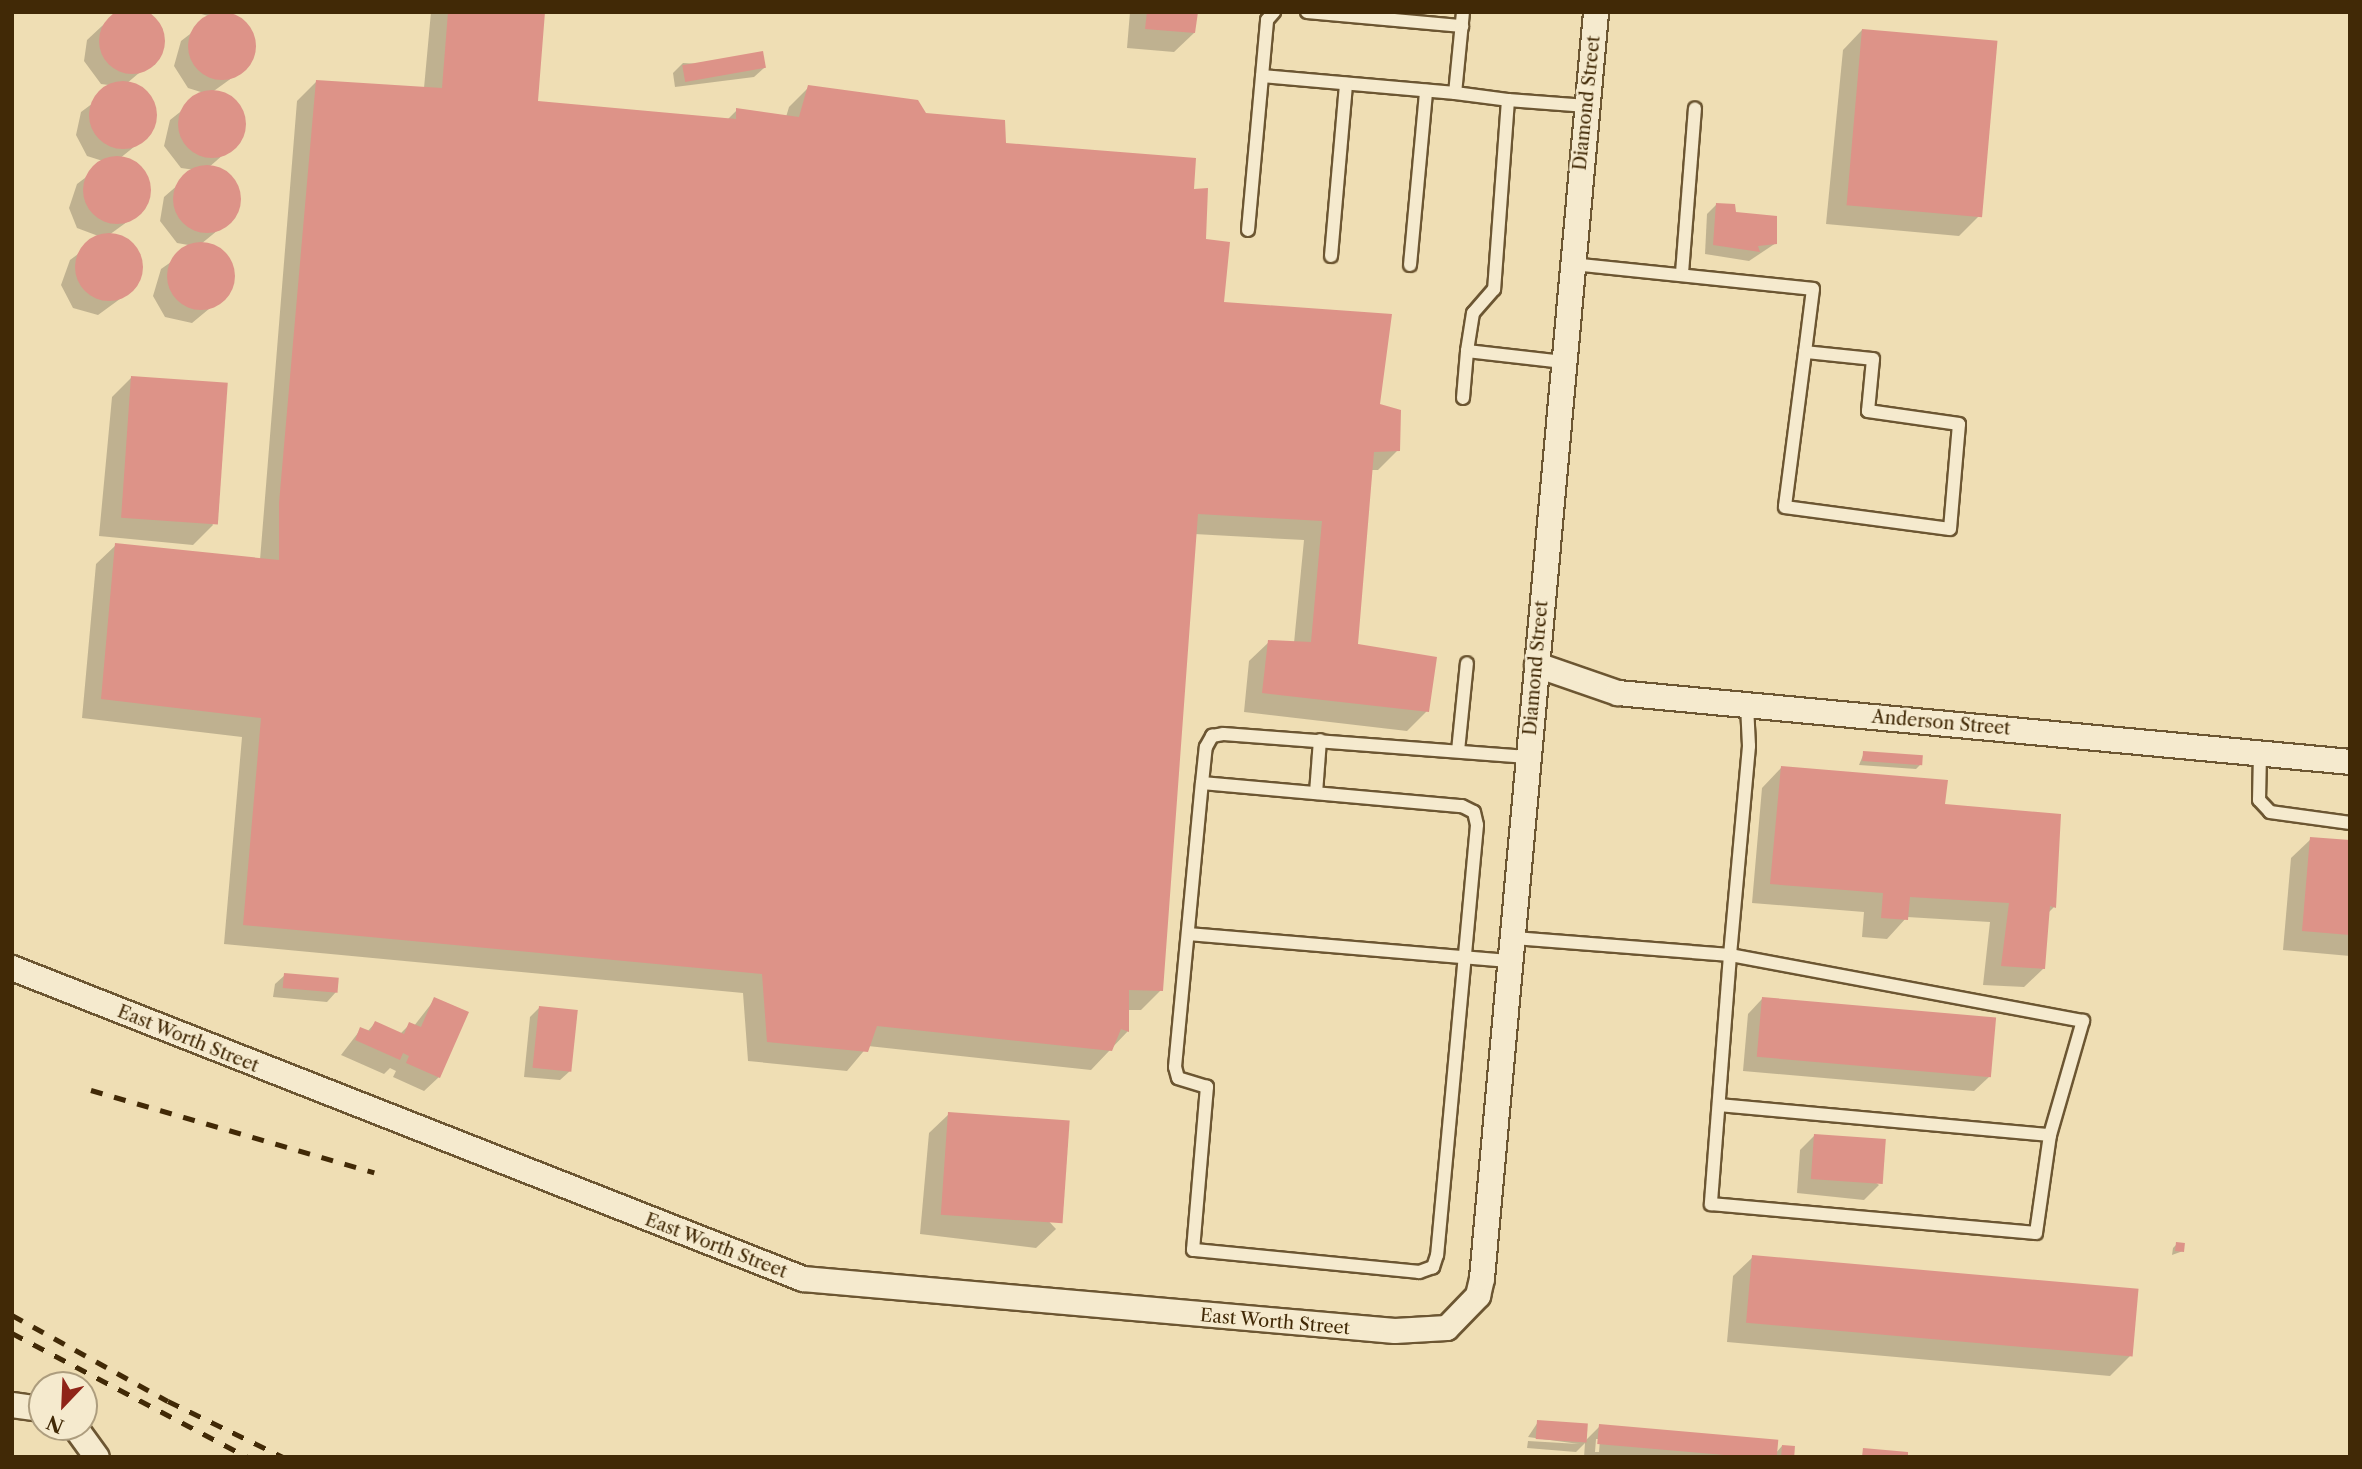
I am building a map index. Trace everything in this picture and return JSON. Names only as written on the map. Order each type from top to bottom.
[{"type":"street","name":"Diamond Street","points":[[1460,1318],[1478,1296],[1482,1278],[1513,950],[1571,264],[1596,12]]},
{"type":"street","name":"Anderson Street","points":[[1537,664],[1618,693],[2350,762]]},
{"type":"street","name":"East Worth Street","points":[[12,968],[803,1279],[1395,1331],[1447,1328],[1460,1318]]},
{"type":"street","points":[[86,1441],[97,1457]]},
{"type":"lane","points":[[1248,230],[1267,20],[1274,12]]},
{"type":"lane","points":[[1307,12],[1462,26]]},
{"type":"lane","points":[[1455,93],[1463,12]]},
{"type":"lane","points":[[1262,76],[1587,106]]},
{"type":"lane","points":[[1331,256],[1346,84]]},
{"type":"lane","points":[[1410,265],[1426,91]]},
{"type":"lane","points":[[1463,398],[1473,313],[1494,289],[1508,100]]},
{"type":"lane","points":[[1682,273],[1695,109]]},
{"type":"lane","points":[[1571,264],[1682,273],[1812,289],[1785,507],[1950,529],[1959,424],[1868,411],[1873,359],[1805,352]]},
{"type":"lane","points":[[1467,351],[1563,362]]},
{"type":"lane","points":[[1458,751],[1467,663]]},
{"type":"lane","points":[[1188,934],[1465,959],[1513,950],[1730,955],[2082,1021],[2050,1135],[2036,1233],[1711,1203],[1730,955],[1749,746],[1747,705]]},
{"type":"lane","points":[[1202,783],[1462,806],[1474,812],[1477,825],[1465,959],[1433,1267],[1419,1272],[1201,1253],[1193,1250],[1191,1241],[1207,1087],[1178,1078],[1175,1067],[1202,783],[1212,736],[1320,740],[1528,757]]},
{"type":"lane","points":[[1316,793],[1320,740]]},
{"type":"lane","points":[[2260,753],[2259,800],[2270,812],[2350,823]]},
{"type":"lane","points":[[1719,1105],[2050,1135]]},
{"type":"building","points":[[138,8],[156,17],[163,28],[163,54],[156,65],[145,72],[126,74],[108,65],[101,54],[99,35],[108,17],[119,10]]},
{"type":"building","points":[[215,12],[229,12],[241,17],[251,27],[256,46],[251,65],[241,75],[229,80],[215,80],[203,75],[193,65],[188,53],[188,39],[193,27],[203,17]]},
{"type":"building","points":[[448,12],[545,12],[538,101],[736,119],[736,108],[799,117],[808,85],[918,100],[926,113],[1005,120],[1006,143],[1196,158],[1194,189],[1208,188],[1206,239],[1230,242],[1224,302],[1392,314],[1380,404],[1401,410],[1400,451],[1374,452],[1358,644],[1437,657],[1429,712],[1262,693],[1268,640],[1311,642],[1322,521],[1198,514],[1163,991],[1129,990],[1129,1032],[1121,1029],[1112,1051],[877,1026],[868,1052],[767,1042],[762,974],[243,925],[261,718],[101,699],[115,543],[279,560],[279,503],[316,80],[442,88]]},
{"type":"building","points":[[1147,12],[1198,12],[1195,33],[1145,29]]},
{"type":"building","points":[[1862,29],[1997,41],[1982,217],[1847,205]]},
{"type":"building","points":[[763,51],[766,68],[685,82],[682,65]]},
{"type":"building","points":[[116,81],[130,81],[142,86],[152,96],[157,115],[152,134],[142,144],[130,149],[116,149],[104,144],[94,134],[89,122],[89,108],[94,96],[104,86]]},
{"type":"building","points":[[205,90],[219,90],[231,95],[241,105],[246,124],[241,143],[231,153],[219,158],[205,158],[193,153],[183,143],[178,131],[178,117],[183,105],[193,95]]},
{"type":"building","points":[[110,156],[124,156],[136,161],[146,171],[151,190],[146,209],[136,219],[124,224],[110,224],[98,219],[88,209],[83,197],[83,183],[88,171],[98,161]]},
{"type":"building","points":[[200,165],[214,165],[226,170],[236,180],[241,199],[236,218],[226,228],[214,233],[200,233],[188,228],[178,218],[173,206],[173,192],[178,180],[188,170]]},
{"type":"building","points":[[1716,203],[1735,204],[1736,212],[1777,216],[1777,244],[1758,246],[1760,252],[1713,245]]},
{"type":"building","points":[[102,233],[116,233],[128,238],[138,248],[143,267],[138,286],[128,296],[116,301],[102,301],[90,296],[80,286],[75,274],[75,260],[80,248],[90,238]]},
{"type":"building","points":[[194,242],[208,242],[220,247],[230,257],[235,276],[230,295],[220,305],[208,310],[194,310],[182,305],[172,295],[167,283],[167,269],[172,257],[182,247]]},
{"type":"building","points":[[131,376],[228,383],[218,524],[121,518]]},
{"type":"building","points":[[1863,751],[1923,755],[1922,765],[1862,761]]},
{"type":"building","points":[[1781,766],[1948,780],[1945,804],[2061,814],[2056,908],[2050,906],[2045,969],[2001,966],[2009,903],[1910,897],[1908,920],[1881,918],[1883,893],[1770,884]]},
{"type":"building","points":[[2310,837],[2350,840],[2350,935],[2302,931]]},
{"type":"building","points":[[284,973],[339,978],[337,993],[283,988]]},
{"type":"building","points":[[434,997],[469,1012],[440,1078],[406,1063],[409,1056],[403,1053],[400,1060],[355,1040],[360,1027],[370,1031],[375,1021],[404,1034],[409,1022],[421,1027]]},
{"type":"building","points":[[1762,997],[1996,1017],[1991,1077],[1757,1057]]},
{"type":"building","points":[[539,1006],[578,1010],[571,1072],[533,1068]]},
{"type":"building","points":[[948,1112],[1070,1121],[1063,1223],[941,1215]]},
{"type":"building","points":[[1814,1134],[1886,1139],[1883,1184],[1811,1179]]},
{"type":"building","points":[[2176,1242],[2185,1243],[2184,1252],[2175,1251]]},
{"type":"building","points":[[1752,1255],[2139,1289],[2133,1357],[1746,1323]]},
{"type":"building","points":[[1537,1420],[1588,1424],[1587,1443],[1536,1439]]},
{"type":"building","points":[[1599,1424],[1778,1440],[1777,1457],[1747,1457],[1597,1444]]},
{"type":"building","points":[[1782,1445],[1795,1446],[1794,1457],[1781,1457]]},
{"type":"building","points":[[1863,1448],[1908,1452],[1908,1457],[1862,1457]]},
{"type":"railway","points":[[91,1090],[374,1172]]},
{"type":"railway","points":[[12,1315],[168,1401],[283,1457]]},
{"type":"railway","points":[[12,1333],[247,1457]]}]
